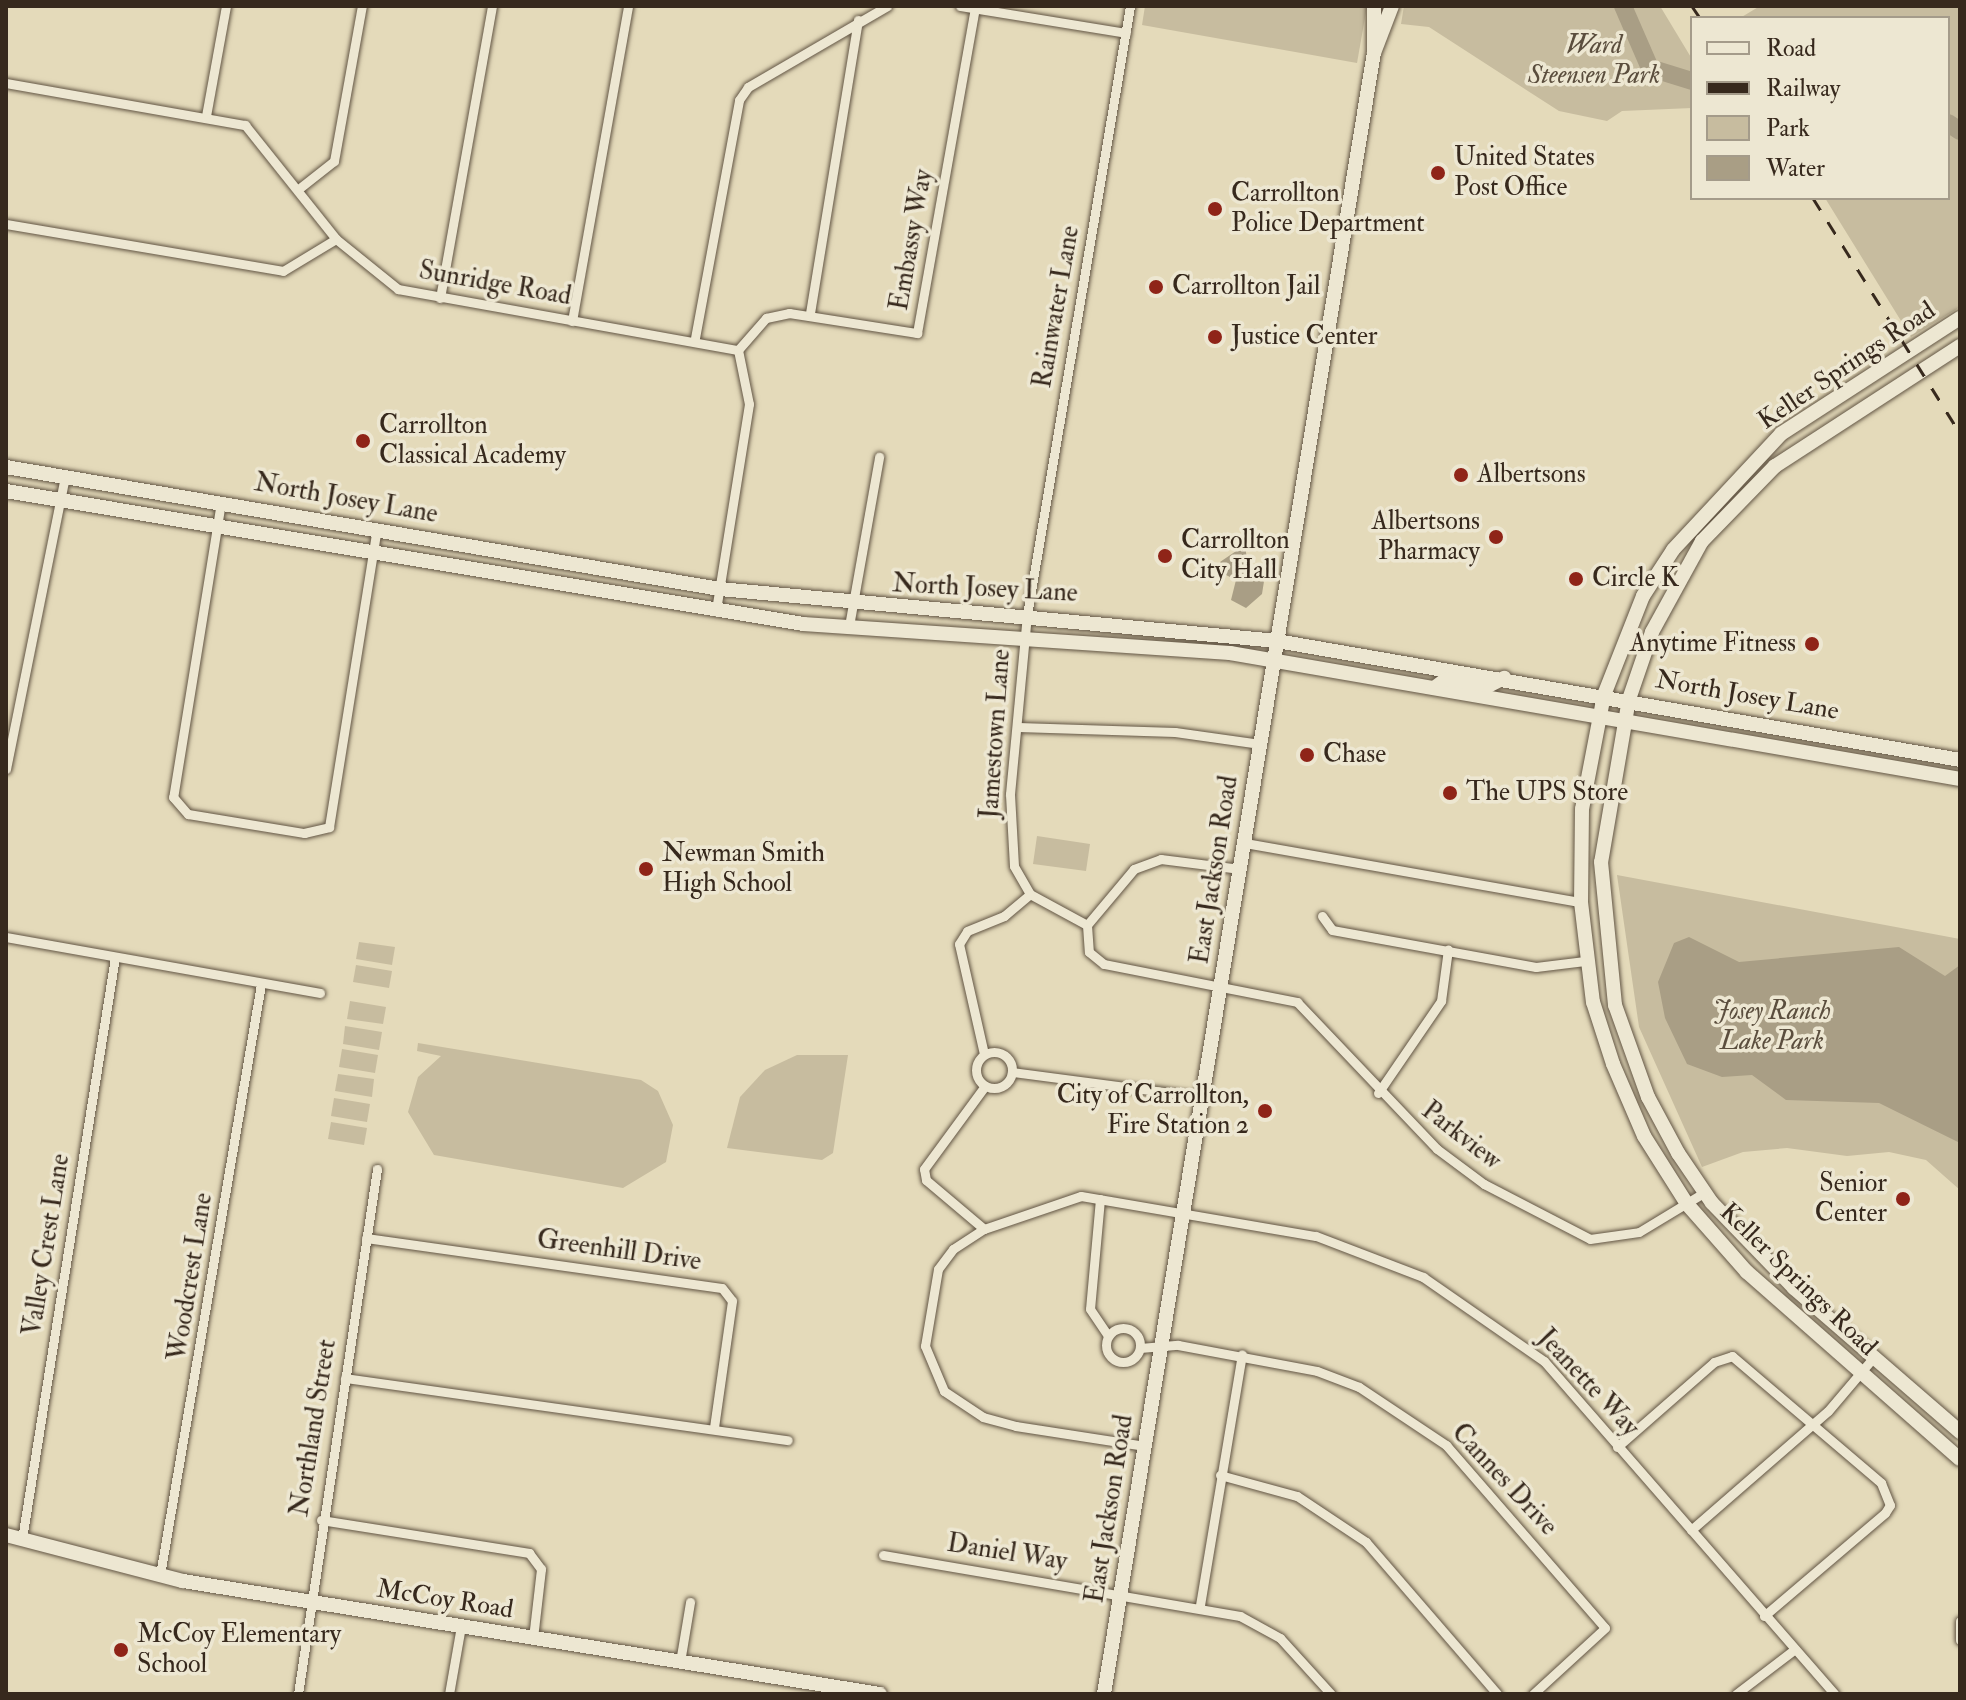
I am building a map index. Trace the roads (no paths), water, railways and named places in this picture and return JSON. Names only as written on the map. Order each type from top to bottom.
[{"type":"main road","name":"East Jackson Road","points":[[1104,1694],[1374,53],[1374,6]]},
{"type":"main road","name":"East Jackson Road","points":[[1374,53],[1392,6]]},
{"type":"main road","name":"Keller Springs Road","points":[[1960,318],[1872,378],[1781,434],[1707,508],[1643,596],[1604,695],[1599,718],[1582,809],[1581,902],[1585,961],[1613,1064],[1644,1136],[1687,1204],[1747,1272],[1960,1459]]},
{"type":"main road","name":"Keller Springs Road","points":[[1960,346],[1775,466],[1702,541],[1652,632],[1629,699],[1603,823],[1602,901],[1615,1005],[1631,1054],[1705,1192],[1873,1358],[1960,1432]]},
{"type":"main road","points":[[1841,425],[1870,397],[1872,378]]},
{"type":"main road","name":"North Josey Lane","points":[[6,467],[221,501],[720,589],[853,605],[1027,615],[1277,641],[1629,699],[1960,760]]},
{"type":"main road","name":"North Josey Lane","points":[[6,491],[716,611],[849,626],[1025,637],[1274,660],[1623,724],[1960,779]]},
{"type":"main road","points":[[1375,677],[1419,676],[1436,666]]},
{"type":"main road","points":[[1434,688],[1446,679],[1490,685],[1504,678]]},
{"type":"main road","points":[[1581,902],[1602,901]]},
{"type":"main road","name":"McCoy Road","points":[[6,1535],[160,1575],[880,1694]]},
{"type":"street","points":[[206,116],[226,6]]},
{"type":"street","points":[[301,187],[334,161],[362,6]]},
{"type":"street","points":[[440,298],[492,6]]},
{"type":"street","points":[[572,321],[628,6]]},
{"type":"street","points":[[695,338],[739,100],[748,87],[858,20],[887,6]]},
{"type":"street","points":[[960,6],[1028,11],[1126,33]]},
{"type":"street","name":"Rainwater Lane","points":[[1027,615],[1130,6]]},
{"type":"street","name":"Embassy Way","points":[[738,350],[766,318],[810,313],[917,333],[975,8]]},
{"type":"street","points":[[810,313],[858,20]]},
{"type":"street","name":"Sunridge Road","points":[[6,83],[206,116],[258,134],[301,187],[336,239],[382,280],[440,298],[695,338],[738,350]]},
{"type":"street","points":[[6,224],[283,271],[336,239]]},
{"type":"street","points":[[716,611],[749,404],[738,350]]},
{"type":"street","points":[[849,626],[879,457]]},
{"type":"street","points":[[6,769],[65,477]]},
{"type":"street","points":[[221,501],[173,797],[188,814],[304,833],[329,827],[377,528]]},
{"type":"street","name":"Jamestown Lane","points":[[1027,615],[1011,845],[1030,894]]},
{"type":"street","points":[[1018,727],[1081,734],[1139,729],[1260,744]]},
{"type":"street","points":[[1245,843],[1581,902]]},
{"type":"street","points":[[985,1086],[976,1073],[984,1054],[959,944],[967,931],[1004,916],[1030,894],[1087,925],[1121,880],[1148,863],[1240,869]]},
{"type":"street","points":[[1322,916],[1332,930],[1536,967],[1585,961]]},
{"type":"street","name":"Parkview","points":[[1087,925],[1089,952],[1104,964],[1221,982],[1297,1002],[1378,1093],[1484,1184],[1590,1239],[1639,1232],[1705,1192]]},
{"type":"street","points":[[6,937],[320,993]]},
{"type":"street","points":[[1378,1093],[1441,1001],[1448,949]]},
{"type":"street","name":"Valley Crest Lane","points":[[22,1539],[115,957]]},
{"type":"street","name":"Woodcrest Lane","points":[[160,1575],[261,984]]},
{"type":"street","points":[[984,1054],[1006,1056],[1012,1072]]},
{"type":"street","points":[[1012,1072],[1202,1097]]},
{"type":"street","points":[[985,1086],[1002,1086],[1012,1072]]},
{"type":"street","points":[[984,1229],[926,1180],[924,1169],[985,1086]]},
{"type":"street","name":"Northland Street","points":[[298,1694],[321,1520],[377,1169]]},
{"type":"street","name":"Jeanette Way","points":[[1145,1446],[1016,1426],[983,1417],[944,1391],[925,1346],[938,1269],[984,1229],[1059,1199],[1100,1199],[1316,1236],[1423,1277],[1544,1361],[1834,1694]]},
{"type":"street","points":[[1100,1199],[1090,1309],[1108,1336],[1129,1329],[1140,1348]]},
{"type":"street","name":"Greenhill Drive","points":[[366,1238],[722,1288],[732,1301],[714,1427]]},
{"type":"street","name":"Cannes Drive","points":[[1108,1336],[1107,1352],[1120,1362],[1140,1348],[1242,1354],[1359,1387],[1420,1424],[1576,1592],[1605,1628],[1602,1637],[1533,1694]]},
{"type":"street","points":[[1200,1605],[1242,1354]]},
{"type":"street","points":[[1617,1447],[1725,1356],[1881,1483],[1890,1505],[1764,1616]]},
{"type":"street","points":[[1691,1530],[1809,1423],[1873,1358]]},
{"type":"street","points":[[345,1378],[714,1427],[788,1440]]},
{"type":"street","points":[[1220,1475],[1297,1496],[1354,1533],[1497,1694]]},
{"type":"street","points":[[321,1520],[529,1553],[541,1569],[533,1638]]},
{"type":"street","name":"Daniel Way","points":[[883,1555],[1200,1605],[1280,1638],[1331,1694]]},
{"type":"street","points":[[680,1662],[690,1602]]},
{"type":"street","points":[[1960,1621],[1960,1640]]},
{"type":"street","points":[[449,1694],[461,1626]]},
{"type":"street","points":[[1736,1694],[1795,1649]]},
{"type":"water","points":[[1245,545],[1248,567],[1265,575],[1262,594],[1246,608],[1231,600],[1236,580],[1222,573],[1220,562]]},
{"type":"water","points":[[1689,937],[1739,962],[1899,947],[1945,976],[1960,965],[1960,1143],[1879,1103],[1786,1100],[1752,1075],[1722,1077],[1687,1064],[1665,1018],[1658,982],[1674,943]]},
{"type":"waterway","points":[[1623,6],[1650,68],[1690,80]]},
{"type":"waterway","points":[[1950,124],[1960,131]]},
{"type":"railway","points":[[1692,6],[1699,16]]},
{"type":"railway","points":[[1814,200],[1960,433]]},
{"type":"place","name":"United States Post Office","points":[[1438,173]]},
{"type":"place","name":"Carrollton Police Department","points":[[1215,209]]},
{"type":"place","name":"Carrollton Jail","points":[[1156,287]]},
{"type":"place","name":"Justice Center","points":[[1215,337]]},
{"type":"place","name":"Carrollton Classical Academy","points":[[363,441]]},
{"type":"place","name":"Albertsons","points":[[1461,475]]},
{"type":"place","name":"Albertsons Pharmacy","points":[[1496,537]]},
{"type":"place","name":"Carrollton City Hall","points":[[1165,556]]},
{"type":"place","name":"Circle K","points":[[1576,579]]},
{"type":"place","name":"Anytime Fitness","points":[[1812,644]]},
{"type":"place","name":"Chase","points":[[1307,755]]},
{"type":"place","name":"The UPS Store","points":[[1450,793]]},
{"type":"place","name":"Newman Smith High School","points":[[646,869]]},
{"type":"place","name":"City of Carrollton, Fire Station 2","points":[[1265,1111]]},
{"type":"place","name":"Senior Center","points":[[1903,1199]]},
{"type":"place","name":"McCoy Elementary School","points":[[121,1650]]},
{"type":"park label","name":"Ward Steensen Park","points":[[1594,61]]},
{"type":"park label","name":"Josey Ranch Lake Park","points":[[1772,1027]]}]
